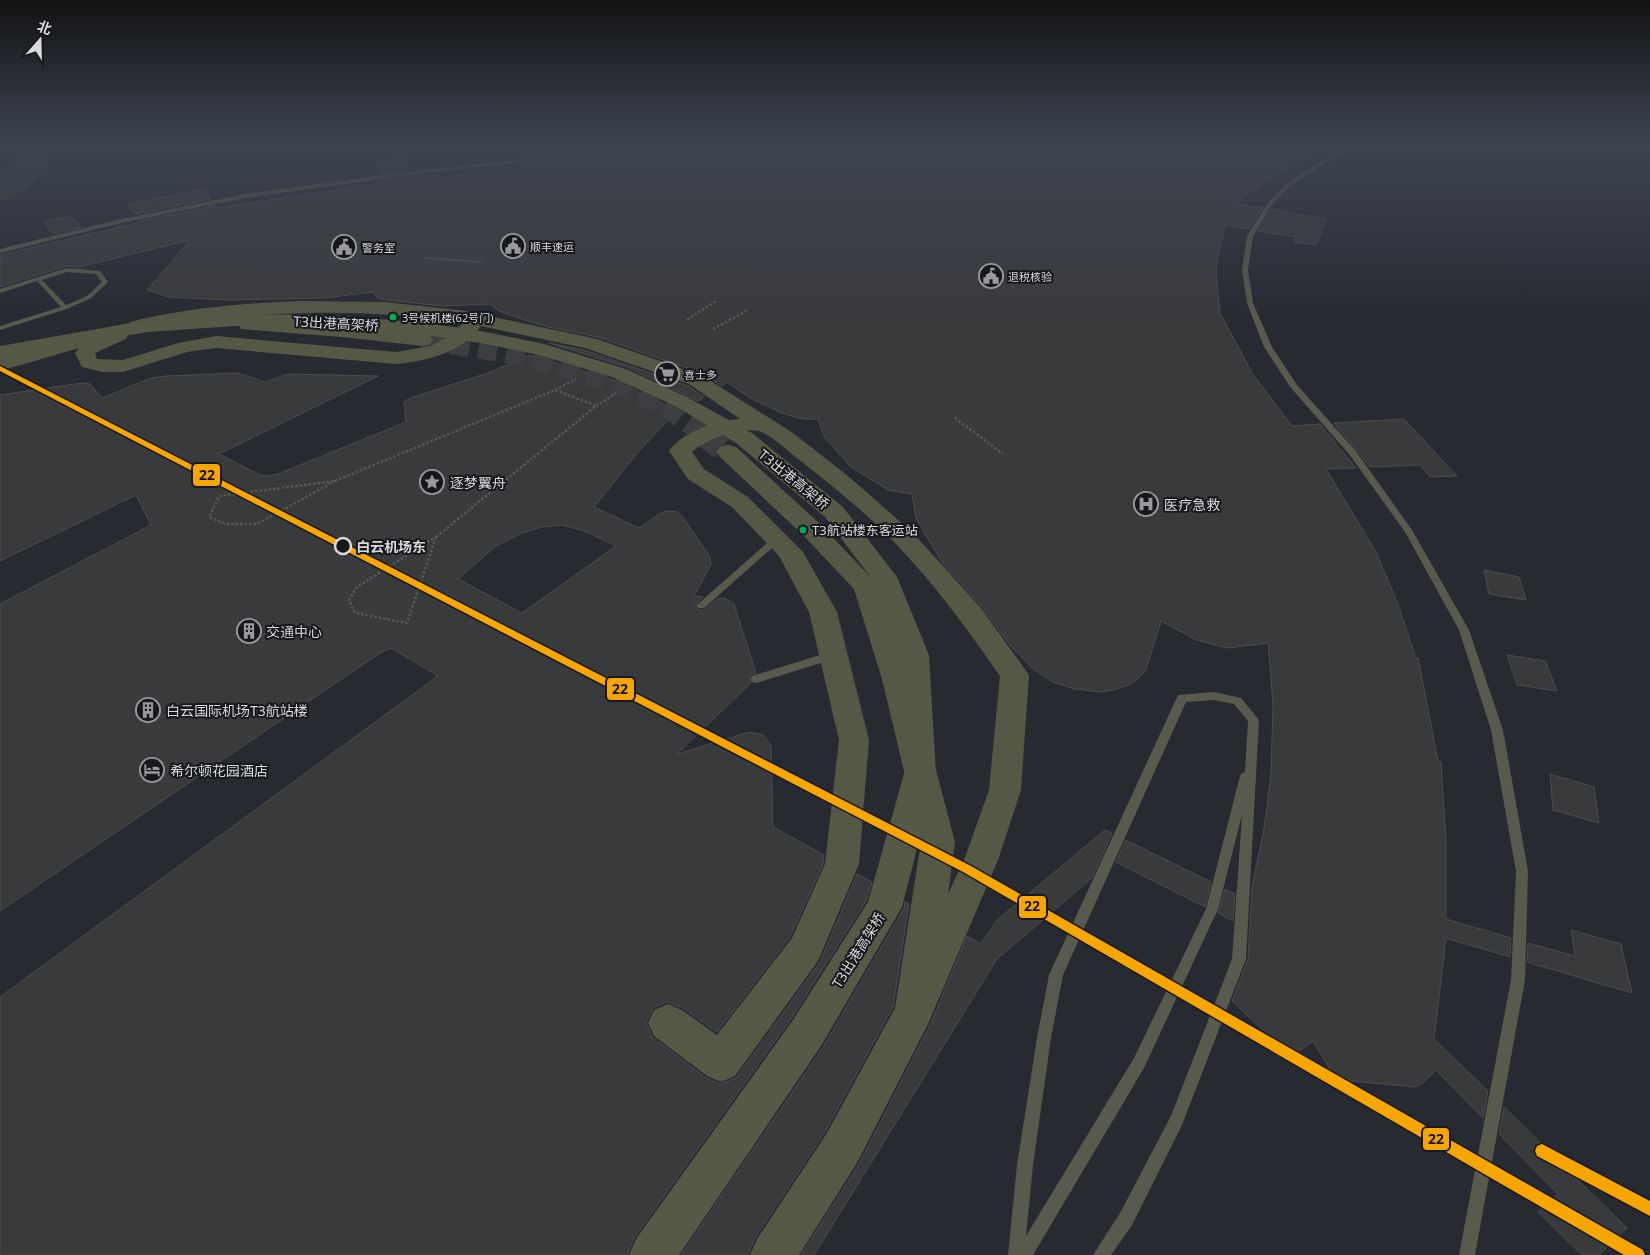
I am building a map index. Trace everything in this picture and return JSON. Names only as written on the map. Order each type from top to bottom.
[{"type":"main road","points":[[0,365],[101,335],[181,316],[229,311],[321,306],[425,311],[466,317],[590,343],[696,380],[785,438],[840,481],[903,537],[971,614],[1015,675],[1005,790],[981,860],[914,1011],[842,1148],[773,1255]]},
{"type":"main road","points":[[119,335],[90,347],[85,353],[89,363],[103,367],[121,367],[150,360],[172,350],[216,342],[396,358],[423,356],[442,349],[461,337],[472,325],[466,317]]},
{"type":"main road","name":"T3出港高架桥","points":[[0,352],[148,326],[235,320],[323,321],[418,328],[481,337],[544,350],[619,374],[682,402],[744,438],[834,512],[884,577],[915,654],[920,774],[884,907],[806,1033],[652,1255]]},
{"type":"main road","points":[[51,350],[119,335],[228,324],[341,331],[424,340]]},
{"type":"main road","points":[[668,1023],[721,1062],[806,949],[842,864],[854,740],[824,612],[790,552],[740,502],[696,474],[680,451],[692,440],[732,425],[764,425]]},
{"type":"main road","points":[[728,452],[810,529],[866,586],[897,679],[938,842],[914,1011]]},
{"type":"lane","points":[[0,251],[117,222],[218,202]]},
{"type":"lane","points":[[1271,202],[1250,236],[1245,270],[1250,303],[1268,347],[1294,386],[1352,452],[1409,532],[1464,630],[1497,730],[1522,871],[1518,980],[1467,1255]]},
{"type":"lane","points":[[0,291],[67,270],[98,272],[105,282],[89,297],[65,308],[0,328]]},
{"type":"lane","points":[[38,279],[65,308]]},
{"type":"lane","points":[[701,606],[777,539]]},
{"type":"lane","points":[[756,679],[834,655]]},
{"type":"lane","points":[[1016,1255],[1026,1155],[1056,975],[1182,698],[1214,696],[1237,701],[1254,720],[1239,959],[1177,1120],[1126,1219],[1101,1255]]},
{"type":"lane","points":[[1024,1255],[1139,1063],[1212,908],[1252,748]]},
{"type":"path","points":[[425,258],[482,262]]},
{"type":"path","points":[[687,320],[716,301]]},
{"type":"path","points":[[713,328],[748,310]]},
{"type":"path","points":[[335,481],[219,496],[209,517],[226,524],[258,524],[335,481],[555,390],[579,378]]},
{"type":"path","points":[[555,390],[596,406]]},
{"type":"path","points":[[436,537],[407,623],[355,613],[349,600],[357,587],[436,537],[596,406],[616,392],[610,390]]},
{"type":"path","points":[[955,418],[1004,454]]},
{"type":"shaded area","points":[[0,202],[1650,202],[1650,1255],[0,1255]]},
{"type":"building","points":[[139,202],[197,202],[135,214],[127,204]]},
{"type":"building","points":[[258,202],[1237,202],[1235,203],[1262,208],[1249,229],[1225,225],[1216,272],[1220,313],[1252,373],[1292,426],[1320,424],[1356,468],[1326,469],[1376,552],[1398,604],[1416,658],[1418,658],[1438,761],[1441,762],[1446,841],[1446,919],[1511,938],[1510,957],[1446,938],[1434,1039],[1488,1091],[1483,1118],[1436,1070],[1422,1084],[1415,1087],[1350,1081],[1338,1077],[1331,1071],[1313,1041],[1298,1052],[1284,1050],[1232,1001],[1248,959],[1252,887],[1264,829],[1271,774],[1273,704],[1268,643],[1228,648],[1196,640],[1161,621],[1146,670],[1133,683],[1101,692],[1074,689],[1051,681],[1032,668],[1009,644],[982,607],[943,564],[916,518],[912,494],[888,490],[851,467],[825,438],[818,419],[804,419],[784,414],[750,398],[727,382],[722,386],[704,374],[598,337],[548,327],[509,315],[499,311],[490,304],[442,306],[386,300],[378,298],[372,292],[325,298],[229,300],[168,297],[147,290],[190,240],[79,267],[66,266],[0,287],[0,255],[140,221],[214,206],[215,208]]},
{"type":"building","points":[[1271,209],[1326,219],[1316,245],[1294,242],[1296,237],[1258,231]]},
{"type":"building","points":[[70,216],[81,227],[54,234],[43,222]]},
{"type":"building","points":[[549,343],[584,350],[688,386],[704,397],[698,401],[627,367]]},
{"type":"building","points":[[529,355],[611,379],[681,412],[671,417],[639,451],[594,507],[639,528],[659,514],[667,511],[677,512],[682,516],[710,557],[711,564],[694,596],[703,597],[694,606],[698,610],[704,610],[718,598],[726,599],[734,604],[756,673],[750,675],[751,683],[677,754],[749,732],[763,735],[771,746],[773,827],[824,855],[823,864],[790,937],[717,1032],[683,1008],[667,1002],[653,1008],[646,1022],[652,1037],[706,1078],[720,1084],[736,1078],[820,962],[857,874],[872,882],[866,901],[791,1019],[634,1238],[627,1255],[0,1255],[0,997],[438,676],[391,648],[380,653],[0,911],[0,604],[151,525],[136,495],[0,561],[0,395],[82,383],[90,384],[102,398],[151,378],[166,376],[237,373],[265,382],[288,374],[378,376],[219,454],[260,475],[267,476],[278,474],[406,422],[404,402],[410,398],[488,373]],"holes":[[[562,525],[584,531],[616,546],[522,613],[458,579],[496,546],[522,533],[542,527]]]},
{"type":"building","points":[[1404,419],[1457,476],[1430,477],[1420,465],[1370,467],[1334,423]]},
{"type":"building","points":[[1484,570],[1519,577],[1526,600],[1489,594]]},
{"type":"building","points":[[1507,655],[1545,661],[1557,691],[1517,685]]},
{"type":"building","points":[[1550,774],[1594,787],[1599,823],[1553,810]]},
{"type":"building","points":[[1105,830],[1112,833],[1092,878],[997,959],[814,1255],[801,1255],[859,1164],[930,1025],[967,936],[981,944],[996,921]]},
{"type":"building","points":[[1126,840],[1211,882],[1205,907],[1116,862]]},
{"type":"building","points":[[1225,889],[1235,894],[1233,921],[1218,913]]},
{"type":"building","points":[[905,901],[909,904],[893,1007],[825,1132],[755,1238],[748,1255],[681,1255],[823,1047],[904,908]]},
{"type":"building","points":[[1571,930],[1621,944],[1632,993],[1527,962],[1528,943],[1575,956]]},
{"type":"building","points":[[1504,1107],[1627,1228],[1599,1255],[1582,1255],[1538,1212],[1558,1194],[1499,1134]]},
{"type":"tunnel","points":[[423,340],[521,356],[606,382],[666,408],[704,435]]},
{"type":"tunnel","points":[[702,433],[728,452]]},
{"type":"transit line","name":"22","points":[[0,368],[967,869],[1638,1255]]},
{"type":"transit line","name":"22","points":[[1542,1151],[1650,1209]]},
{"type":"place","name":"顺丰速运","points":[[513,246]]},
{"type":"place","name":"警务室","points":[[344,247]]},
{"type":"place","name":"退税核验","points":[[991,276]]},
{"type":"place","name":"3号候机楼(62号门)","points":[[393,317]]},
{"type":"place","name":"喜士多","points":[[667,374]]},
{"type":"place","name":"逐梦翼舟","points":[[432,482]]},
{"type":"place","name":"医疗急救","points":[[1146,504]]},
{"type":"place","name":"T3航站楼东客运站","points":[[803,530]]},
{"type":"place","name":"白云机场东","points":[[343,546]]},
{"type":"place","name":"交通中心","points":[[249,631]]},
{"type":"place","name":"白云国际机场T3航站楼","points":[[148,710]]},
{"type":"place","name":"希尔顿花园酒店","points":[[152,770]]}]
